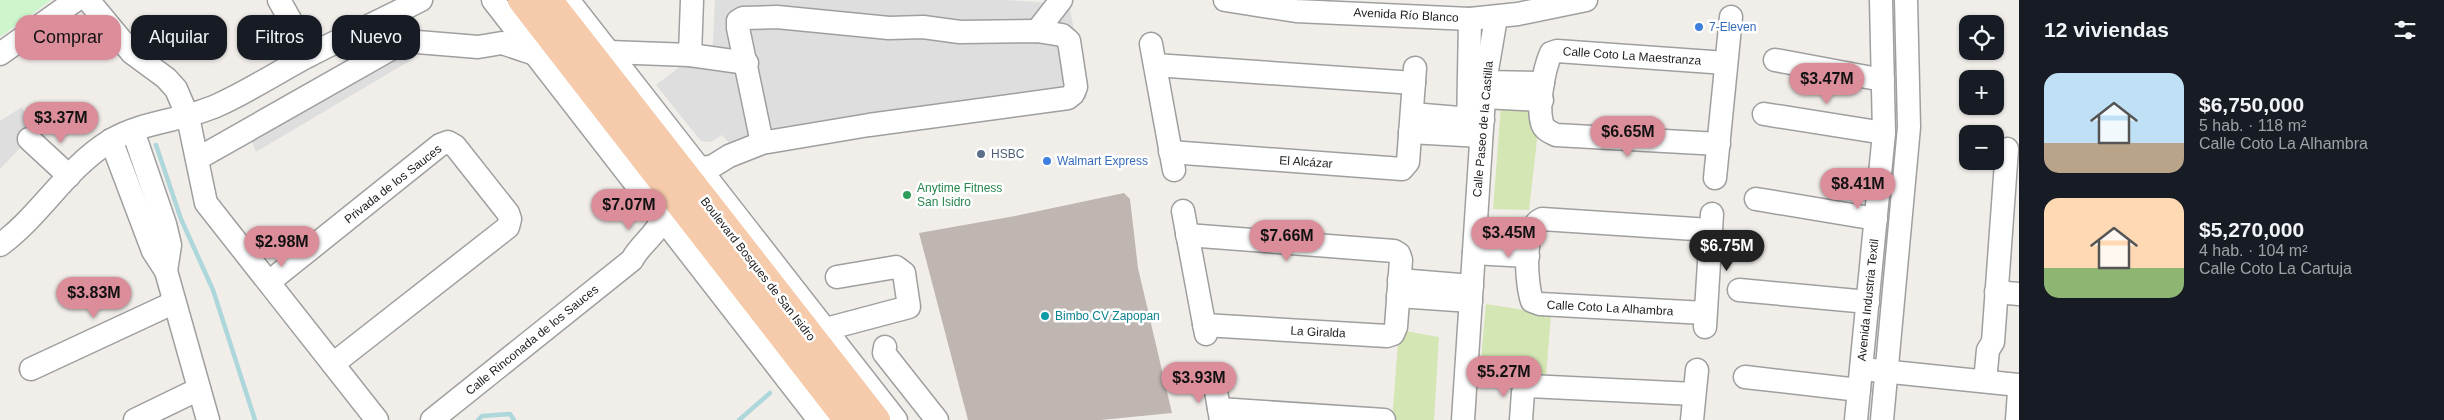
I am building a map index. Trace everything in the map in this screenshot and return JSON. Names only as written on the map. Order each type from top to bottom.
[{"type":"main road","name":"Boulevard Bosques de San Isidro","points":[[548,0],[819,368],[848,420]]},
{"type":"main road","name":"Boulevard Bosques de San Isidro","points":[[504,1],[819,368],[876,420]]},
{"type":"street","points":[[0,54],[76,0]]},
{"type":"street","points":[[88,0],[132,53],[166,78],[176,89],[188,117],[206,203],[377,420]]},
{"type":"street","points":[[278,0],[287,15]]},
{"type":"street","points":[[322,49],[420,0]]},
{"type":"street","name":"Boulevard Bosques de San Isidro","points":[[568,0],[826,330],[819,368],[819,420]]},
{"type":"street","points":[[584,0],[587,25]]},
{"type":"street","points":[[690,55],[692,0]]},
{"type":"street","points":[[1038,31],[1061,0]]},
{"type":"street","name":"Avenida Río Blanco","points":[[1225,0],[1296,11],[1362,7],[1470,18],[1496,18],[1586,0]]},
{"type":"street","name":"Avenida Industria Textil","points":[[1856,420],[1884,133],[1881,0]]},
{"type":"street","name":"Avenida Industria Textil","points":[[1882,420],[1909,127],[1906,0]]},
{"type":"street","points":[[488,44],[504,1]]},
{"type":"street","name":"Boulevard Bosques de San Isidro","points":[[504,1],[535,54],[680,242],[819,368],[896,420]]},
{"type":"street","points":[[699,169],[713,166],[722,160],[762,143],[869,125],[1068,98],[1073,94],[1076,87],[1069,41],[1062,35],[1038,31],[960,32],[771,9],[743,18],[738,21],[762,143]]},
{"type":"street","points":[[1715,178],[1731,17]]},
{"type":"street","name":"Calle Paseo de la Castilla","points":[[1463,420],[1467,282],[1475,127],[1470,18]]},
{"type":"street","name":"Calle Paseo de la Castilla","points":[[1448,420],[1467,282],[1475,127],[1485,89],[1496,18]]},
{"type":"street","points":[[197,159],[405,41],[478,47],[502,43],[535,54]]},
{"type":"street","name":"Calle Coto La Maestranza","points":[[1719,144],[1556,135],[1547,131],[1542,123],[1542,92],[1551,53],[1557,51],[1726,63]]},
{"type":"street","points":[[609,52],[690,55],[747,63]]},
{"type":"street","name":"El Alcázar","points":[[1153,54],[1415,75],[1411,123],[1408,162],[1402,169],[1172,161],[1153,54]]},
{"type":"street","points":[[0,245],[21,229],[78,165],[110,140],[133,131],[188,117],[218,105],[301,60]]},
{"type":"street","points":[[1775,60],[1883,80]]},
{"type":"street","points":[[1485,89],[1542,92]]},
{"type":"street","points":[[1764,114],[1884,133]]},
{"type":"street","points":[[1411,123],[1475,127]]},
{"type":"street","points":[[133,131],[169,238],[170,245],[166,271],[173,303],[208,420]]},
{"type":"street","points":[[28,139],[69,176]]},
{"type":"street","points":[[110,140],[153,252],[166,271]]},
{"type":"street","name":"Privada de los Sauces","points":[[269,282],[440,145],[448,142],[455,146],[508,213],[510,219],[508,227],[333,364]]},
{"type":"street","points":[[2007,149],[1993,342],[1988,350],[2006,385],[2016,420]]},
{"type":"street","points":[[717,189],[722,160]]},
{"type":"street","points":[[1756,199],[1876,219]]},
{"type":"street","name":"La Giralda","points":[[1183,211],[1187,235],[1205,330],[1387,336],[1393,334],[1396,327],[1401,260],[1399,254],[1394,251],[1187,235]]},
{"type":"street","name":"Calle Rinconada de los Sauces","points":[[432,420],[632,260],[638,248],[656,232],[662,218]]},
{"type":"street","name":"Calle Coto La Alhambra","points":[[1542,219],[1711,222],[1705,320],[1540,304],[1532,301],[1527,264],[1532,228],[1536,222],[1542,219]]},
{"type":"street","name":"Calle Rinconada de los Sauces","points":[[632,260],[646,257],[665,242],[680,242]]},
{"type":"street","points":[[1398,288],[1467,282],[1527,264]]},
{"type":"street","points":[[826,330],[906,310],[910,304],[904,273],[896,267],[837,277]]},
{"type":"street","points":[[1739,290],[1868,302]]},
{"type":"street","points":[[1996,292],[2019,294]]},
{"type":"street","points":[[31,369],[173,303]]},
{"type":"street","points":[[885,347],[884,353],[937,420]]},
{"type":"street","points":[[1692,420],[1697,370]]},
{"type":"street","points":[[1745,377],[1860,379],[1887,371],[2006,385]]},
{"type":"street","points":[[1214,380],[1220,414],[1384,420]]},
{"type":"street","points":[[1521,420],[1523,392],[1529,386],[1694,394]]},
{"type":"street","points":[[135,420],[199,389]]},
{"type":"green space","points":[[0,0],[51,0],[30,15],[15,15],[15,26],[0,37]]},
{"type":"green space","points":[[1501,105],[1537,107],[1535,131],[1537,140],[1529,210],[1493,209]]},
{"type":"green space","points":[[1486,304],[1551,314],[1546,377],[1480,370]]},
{"type":"green space","points":[[1399,330],[1439,337],[1434,420],[1392,420]]},
{"type":"shaded area","points":[[715,0],[1005,0],[1069,4],[1087,98],[735,150],[722,135],[711,142],[701,141],[656,85],[691,58],[712,58]]},
{"type":"shaded area","points":[[387,60],[411,60],[256,152],[251,139]]},
{"type":"shaded area","points":[[22,107],[35,132],[0,169],[0,121]]},
{"type":"building","name":"Bimbo CV Zapopan","points":[[1124,193],[1130,199],[1138,268],[1172,413],[1101,420],[968,420],[919,233],[1015,216]]},
{"type":"waterway","points":[[156,145],[181,219],[213,290],[255,420]]},
{"type":"waterway","points":[[739,420],[770,393]]},
{"type":"waterway","points":[[478,420],[482,416],[510,414],[514,420]]},
{"type":"place","name":"7-Eleven","points":[[1699,27]]},
{"type":"place","name":"HSBC","points":[[981,154]]},
{"type":"place","name":"Walmart Express","points":[[1047,161]]},
{"type":"place","name":"Anytime Fitness San Isidro","points":[[907,195]]},
{"type":"place","name":"Bimbo CV Zapopan","points":[[1045,316]]}]
